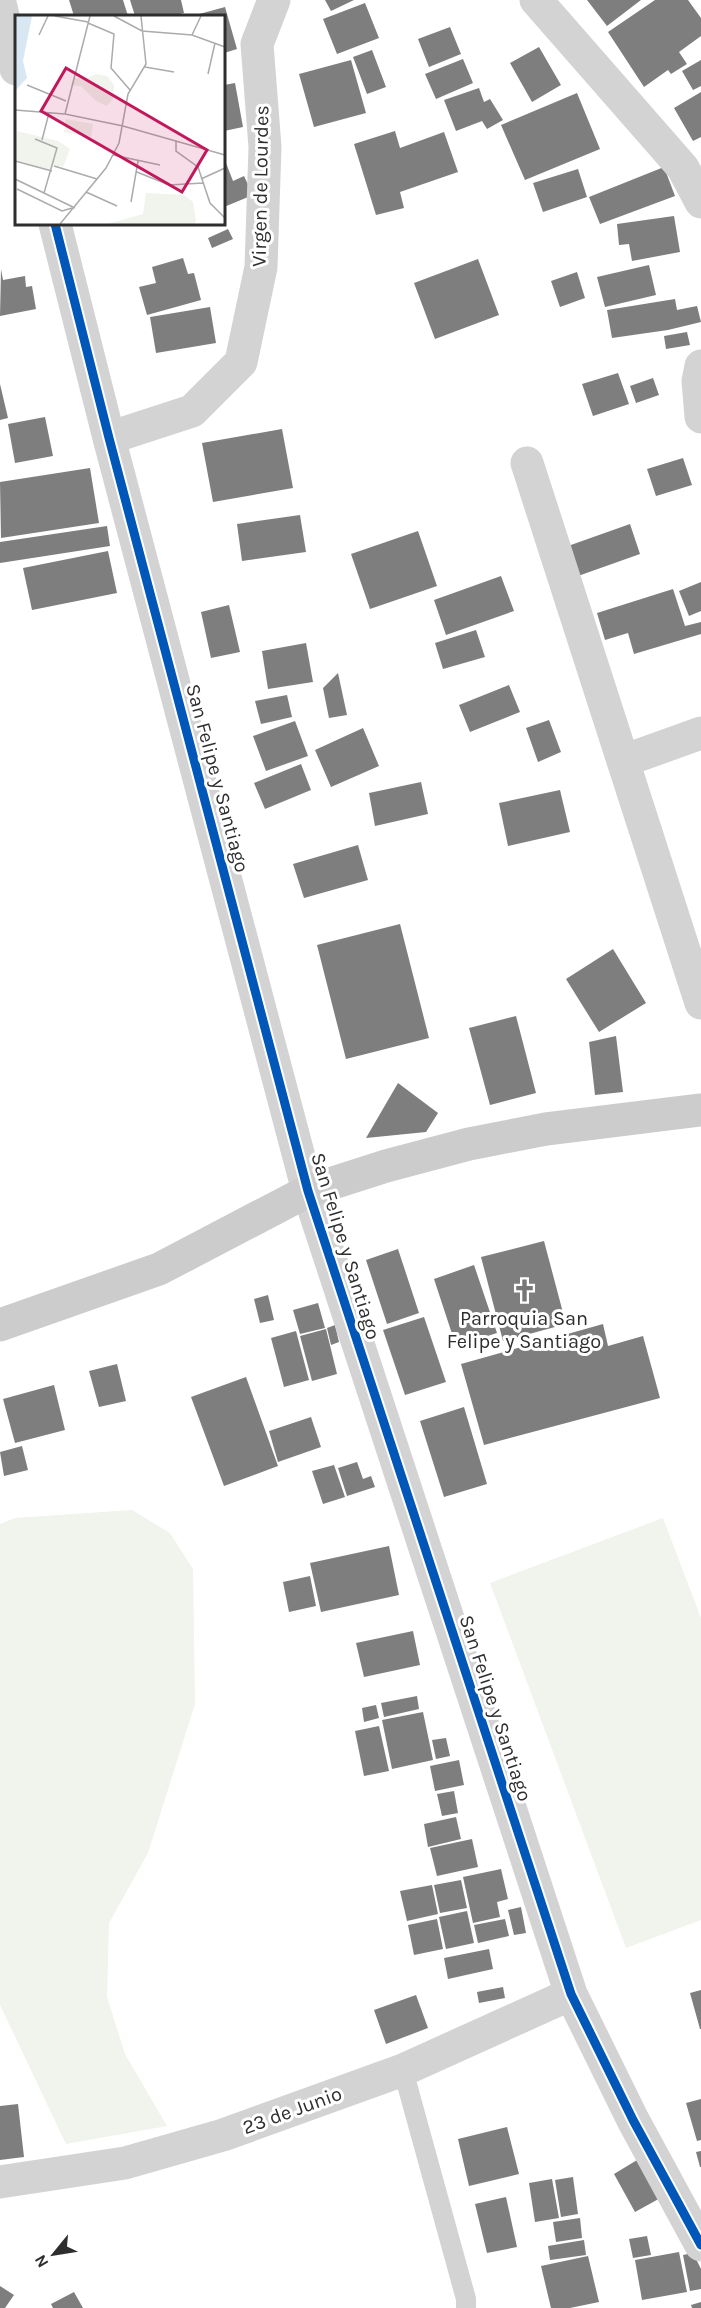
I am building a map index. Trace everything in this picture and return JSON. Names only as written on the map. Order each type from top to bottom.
[{"type":"street","name":"Virgen de Lourdes","points":[[109,438],[192,411],[241,362],[261,267],[265,147],[257,44],[274,0]]},
{"type":"street","points":[[536,0],[683,168],[701,202]]},
{"type":"street","points":[[0,3],[15,65]]},
{"type":"street","name":"San Felipe y Santiago","points":[[55,225],[109,438],[308,1191],[571,1994],[633,2120],[689,2199],[701,2245]]},
{"type":"street","points":[[701,366],[698,381],[701,417]]},
{"type":"street","points":[[527,463],[701,1003]]},
{"type":"street","points":[[623,761],[701,733]]},
{"type":"street","points":[[0,1325],[159,1269],[308,1191],[387,1166],[469,1144],[546,1129],[701,1110]]},
{"type":"street","name":"23 de Junio","points":[[0,2182],[125,2163],[223,2135],[403,2070],[571,1994]]},
{"type":"lane","points":[[403,2070],[466,2299],[466,2308]]},
{"type":"shaded area","points":[[132,1510],[170,1533],[193,1569],[195,1704],[148,1853],[109,1923],[107,1997],[125,2054],[167,2126],[66,2144],[0,2005],[0,1524],[15,1518]]},
{"type":"shaded area","points":[[663,1518],[701,1618],[701,1920],[626,1948],[490,1583]]},
{"type":"building","points":[[69,0],[123,0],[128,15],[74,15]]},
{"type":"building","points":[[130,0],[181,0],[184,13],[177,15],[135,15]]},
{"type":"building","points":[[325,0],[354,0],[331,11]]},
{"type":"building","points":[[587,0],[641,0],[607,26]]},
{"type":"building","points":[[655,0],[688,0],[701,18],[701,36],[679,52],[687,64],[671,74],[668,70],[644,87],[608,32]]},
{"type":"building","points":[[365,3],[379,38],[337,54],[323,19]]},
{"type":"building","points":[[225,7],[237,49],[225,53],[225,15],[196,15]]},
{"type":"building","points":[[450,27],[461,54],[429,67],[418,39]]},
{"type":"building","points":[[539,47],[561,85],[532,102],[510,63]]},
{"type":"building","points":[[372,50],[386,87],[367,94],[353,57]]},
{"type":"building","points":[[463,59],[473,83],[436,99],[425,74]]},
{"type":"building","points":[[351,60],[366,113],[314,127],[299,74]]},
{"type":"building","points":[[701,60],[701,86],[693,90],[682,71]]},
{"type":"building","points":[[235,83],[243,127],[225,131],[225,85]]},
{"type":"building","points":[[479,88],[484,102],[490,99],[503,120],[487,129],[482,121],[456,131],[444,100]]},
{"type":"building","points":[[701,92],[701,137],[693,141],[674,108]]},
{"type":"building","points":[[577,93],[600,149],[525,180],[501,125]]},
{"type":"building","points":[[395,131],[400,148],[444,132],[458,172],[400,192],[404,208],[376,215],[354,144]]},
{"type":"building","points":[[225,164],[233,181],[244,176],[253,195],[225,207]]},
{"type":"building","points":[[664,167],[675,196],[600,224],[589,197]]},
{"type":"building","points":[[578,169],[587,197],[543,212],[533,183]]},
{"type":"building","points":[[674,216],[680,252],[632,261],[629,244],[619,245],[617,224]]},
{"type":"building","points":[[228,229],[233,239],[212,248],[208,238]]},
{"type":"building","points":[[183,258],[188,274],[194,273],[201,300],[147,315],[139,287],[156,283],[152,267]]},
{"type":"building","points":[[478,259],[499,315],[435,339],[414,283]]},
{"type":"building","points":[[649,265],[656,295],[605,307],[597,277]]},
{"type":"building","points":[[1,269],[3,280],[25,276],[26,287],[32,286],[36,309],[0,316]]},
{"type":"building","points":[[577,272],[585,298],[560,307],[551,281]]},
{"type":"building","points":[[675,299],[677,310],[697,306],[701,322],[668,330],[612,338],[607,310]]},
{"type":"building","points":[[210,307],[216,343],[156,353],[150,317]]},
{"type":"building","points":[[687,332],[690,345],[666,349],[664,336]]},
{"type":"building","points":[[618,373],[629,404],[593,416],[582,384]]},
{"type":"building","points":[[653,378],[659,395],[636,403],[630,386]]},
{"type":"building","points":[[0,384],[8,418],[0,420]]},
{"type":"building","points":[[45,417],[53,456],[15,463],[8,424]]},
{"type":"building","points":[[282,429],[293,488],[213,502],[202,443]]},
{"type":"building","points":[[683,458],[692,485],[656,496],[647,469]]},
{"type":"building","points":[[90,468],[99,523],[1,538],[0,482]]},
{"type":"building","points":[[300,515],[306,552],[242,561],[237,524]]},
{"type":"building","points":[[630,524],[640,554],[578,576],[568,546]]},
{"type":"building","points":[[107,526],[110,546],[0,563],[0,542]]},
{"type":"building","points":[[418,531],[437,586],[370,609],[351,554]]},
{"type":"building","points":[[108,551],[117,593],[32,610],[23,568]]},
{"type":"building","points":[[501,576],[514,611],[446,635],[434,600]]},
{"type":"building","points":[[701,582],[701,611],[689,616],[679,591]]},
{"type":"building","points":[[673,589],[685,626],[701,622],[701,634],[634,654],[628,633],[605,640],[597,613]]},
{"type":"building","points":[[229,605],[240,652],[211,658],[201,612]]},
{"type":"building","points":[[476,630],[485,657],[443,669],[435,643]]},
{"type":"building","points":[[306,643],[313,682],[268,689],[262,651]]},
{"type":"building","points":[[338,673],[347,715],[329,718],[323,688]]},
{"type":"building","points":[[509,685],[520,712],[470,732],[459,705]]},
{"type":"building","points":[[287,695],[292,717],[261,724],[255,701]]},
{"type":"building","points":[[549,720],[561,752],[538,762],[526,728]]},
{"type":"building","points":[[295,721],[308,756],[266,771],[253,736]]},
{"type":"building","points":[[363,728],[379,766],[331,787],[315,750]]},
{"type":"building","points":[[301,764],[311,790],[265,809],[254,783]]},
{"type":"building","points":[[421,782],[428,814],[375,826],[369,793]]},
{"type":"building","points":[[560,790],[570,832],[508,846],[499,803]]},
{"type":"building","points":[[358,845],[368,880],[304,898],[293,864]]},
{"type":"building","points":[[400,924],[429,1038],[346,1059],[317,945]]},
{"type":"building","points":[[613,949],[646,1003],[599,1032],[566,979]]},
{"type":"building","points":[[516,1016],[536,1093],[490,1105],[469,1028]]},
{"type":"building","points":[[616,1036],[623,1092],[595,1095],[589,1042]]},
{"type":"building","points":[[398,1083],[438,1113],[426,1132],[366,1138]]},
{"type":"building","name":"Parroquia San Felipe y Santiago","points":[[544,1241],[566,1324],[503,1341],[481,1257]]},
{"type":"building","points":[[398,1249],[419,1313],[387,1324],[366,1260]]},
{"type":"building","points":[[474,1265],[497,1333],[456,1346],[434,1279]]},
{"type":"building","points":[[268,1295],[274,1320],[260,1323],[254,1299]]},
{"type":"building","points":[[318,1303],[325,1328],[300,1334],[293,1310]]},
{"type":"building","points":[[424,1317],[446,1382],[405,1395],[383,1330]]},
{"type":"building","points":[[603,1324],[608,1346],[643,1336],[660,1398],[484,1445],[461,1364]]},
{"type":"building","points":[[335,1325],[339,1342],[331,1345],[327,1328]]},
{"type":"building","points":[[326,1329],[337,1374],[312,1381],[300,1336]]},
{"type":"building","points":[[296,1331],[309,1380],[284,1387],[271,1338]]},
{"type":"building","points":[[117,1364],[126,1401],[99,1407],[89,1371]]},
{"type":"building","points":[[246,1377],[278,1466],[224,1486],[191,1397]]},
{"type":"building","points":[[54,1385],[65,1430],[15,1443],[3,1399]]},
{"type":"building","points":[[464,1407],[487,1484],[444,1497],[420,1421]]},
{"type":"building","points":[[311,1417],[321,1447],[278,1462],[269,1431]]},
{"type":"building","points":[[22,1446],[28,1470],[4,1476],[0,1452]]},
{"type":"building","points":[[357,1462],[363,1479],[371,1476],[375,1487],[347,1496],[338,1468]]},
{"type":"building","points":[[334,1465],[345,1497],[323,1504],[312,1471]]},
{"type":"building","points":[[389,1546],[399,1595],[321,1612],[310,1563]]},
{"type":"building","points":[[310,1576],[316,1606],[289,1612],[283,1582]]},
{"type":"building","points":[[413,1631],[420,1665],[364,1677],[356,1643]]},
{"type":"building","points":[[417,1696],[419,1709],[384,1717],[381,1703]]},
{"type":"building","points":[[376,1705],[379,1718],[364,1722],[362,1708]]},
{"type":"building","points":[[423,1712],[433,1760],[392,1769],[382,1720]]},
{"type":"building","points":[[379,1726],[389,1771],[364,1776],[355,1731]]},
{"type":"building","points":[[446,1738],[450,1756],[436,1759],[432,1740]]},
{"type":"building","points":[[459,1760],[464,1785],[435,1791],[430,1766]]},
{"type":"building","points":[[454,1791],[458,1813],[442,1816],[437,1794]]},
{"type":"building","points":[[456,1817],[461,1839],[428,1847],[424,1824]]},
{"type":"building","points":[[472,1839],[478,1867],[437,1876],[430,1848]]},
{"type":"building","points":[[501,1869],[508,1899],[497,1902],[500,1917],[473,1923],[463,1877]]},
{"type":"building","points":[[461,1880],[467,1908],[440,1913],[434,1885]]},
{"type":"building","points":[[432,1885],[438,1914],[407,1921],[400,1891]]},
{"type":"building","points":[[521,1907],[526,1933],[514,1935],[508,1910]]},
{"type":"building","points":[[467,1911],[474,1943],[446,1949],[439,1917]]},
{"type":"building","points":[[437,1919],[443,1949],[414,1955],[408,1925]]},
{"type":"building","points":[[505,1919],[509,1936],[478,1943],[474,1925]]},
{"type":"building","points":[[489,1949],[493,1969],[448,1979],[444,1958]]},
{"type":"building","points":[[503,1987],[505,1998],[479,2003],[477,1992]]},
{"type":"building","points":[[701,1990],[701,2029],[700,2029],[690,1993]]},
{"type":"building","points":[[416,1995],[428,2028],[386,2044],[374,2010]]},
{"type":"building","points":[[701,2099],[701,2140],[697,2141],[686,2103]]},
{"type":"building","points":[[18,2104],[24,2157],[0,2160],[0,2106]]},
{"type":"building","points":[[507,2127],[519,2174],[469,2186],[458,2139]]},
{"type":"building","points":[[701,2151],[701,2167],[700,2167],[696,2152]]},
{"type":"building","points":[[642,2157],[664,2196],[635,2212],[614,2174]]},
{"type":"building","points":[[573,2177],[578,2214],[561,2217],[555,2180]]},
{"type":"building","points":[[552,2179],[559,2218],[535,2222],[529,2183]]},
{"type":"building","points":[[506,2197],[517,2247],[487,2253],[475,2204]]},
{"type":"building","points":[[580,2218],[582,2238],[556,2242],[553,2222]]},
{"type":"building","points":[[647,2236],[651,2255],[633,2258],[629,2239]]},
{"type":"building","points":[[584,2240],[586,2255],[550,2260],[548,2246]]},
{"type":"building","points":[[679,2252],[687,2292],[642,2300],[635,2260]]},
{"type":"building","points":[[693,2253],[701,2269],[701,2289],[690,2291],[683,2255]]},
{"type":"building","points":[[588,2256],[599,2302],[570,2308],[551,2308],[541,2266]]},
{"type":"building","points":[[0,2286],[14,2295],[5,2308],[0,2308]]},
{"type":"building","points":[[74,2292],[83,2308],[53,2308],[51,2304]]},
{"type":"building","points":[[701,2302],[701,2308],[692,2308],[691,2305]]},
{"type":"cycle path","points":[[55,225],[109,438],[308,1191],[571,1994],[633,2120],[701,2245]]},
{"type":"place","name":"Parroquia San Felipe y Santiago","points":[[524,1290]]}]
